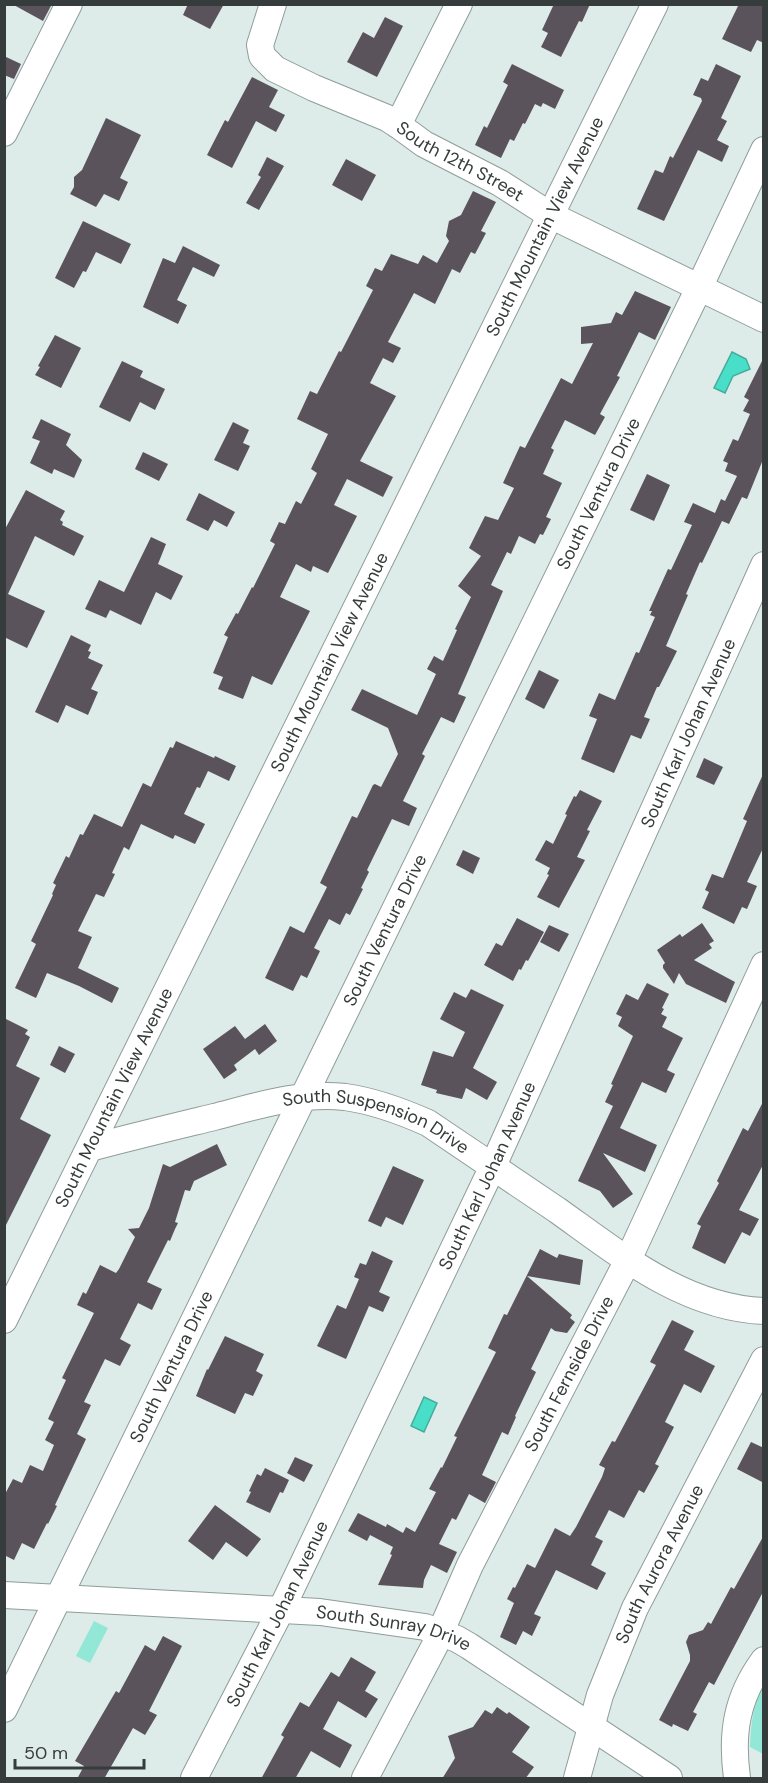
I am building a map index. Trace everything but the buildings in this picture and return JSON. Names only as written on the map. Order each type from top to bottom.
[{"type":"street","points":[[4,133],[69,4]]},
{"type":"street","name":"South 12th Street","points":[[273,4],[262,36],[260,51],[268,64],[281,72],[398,124],[424,144],[500,183],[550,215],[764,319]]},
{"type":"street","points":[[398,124],[459,4]]},
{"type":"street","name":"South Mountain View Avenue","points":[[4,1320],[655,4]]},
{"type":"street","name":"South Ventura Drive","points":[[4,1709],[699,288],[764,150]]},
{"type":"street","name":"South Karl Johan Avenue","points":[[194,1779],[281,1610],[493,1166],[764,565]]},
{"type":"street","name":"South Fernside Drive","points":[[365,1779],[440,1633],[470,1565],[628,1260],[764,964]]},
{"type":"street","name":"South Suspension Drive","points":[[90,1148],[283,1099],[304,1096],[344,1097],[374,1102],[428,1123],[628,1260],[674,1287],[702,1300],[731,1308],[764,1311]]},
{"type":"street","name":"South Aurora Avenue","points":[[577,1779],[590,1728],[614,1658],[635,1608],[764,1360]]},
{"type":"street","name":"South Sunray Drive","points":[[4,1595],[320,1612],[425,1627],[457,1639],[478,1651],[669,1779]]},
{"type":"street","points":[[737,1779],[734,1740],[738,1714],[746,1689],[764,1660]]},
{"type":"shaded area","points":[[732,352],[746,359],[750,369],[733,376],[725,393],[714,388]]},
{"type":"shaded area","points":[[424,1397],[437,1403],[424,1432],[411,1426]]},
{"type":"shaded area","points":[[94,1621],[108,1628],[90,1663],[76,1656]]},
{"type":"shaded area","points":[[763,1688],[763,1754],[750,1747],[754,1709]]}]
